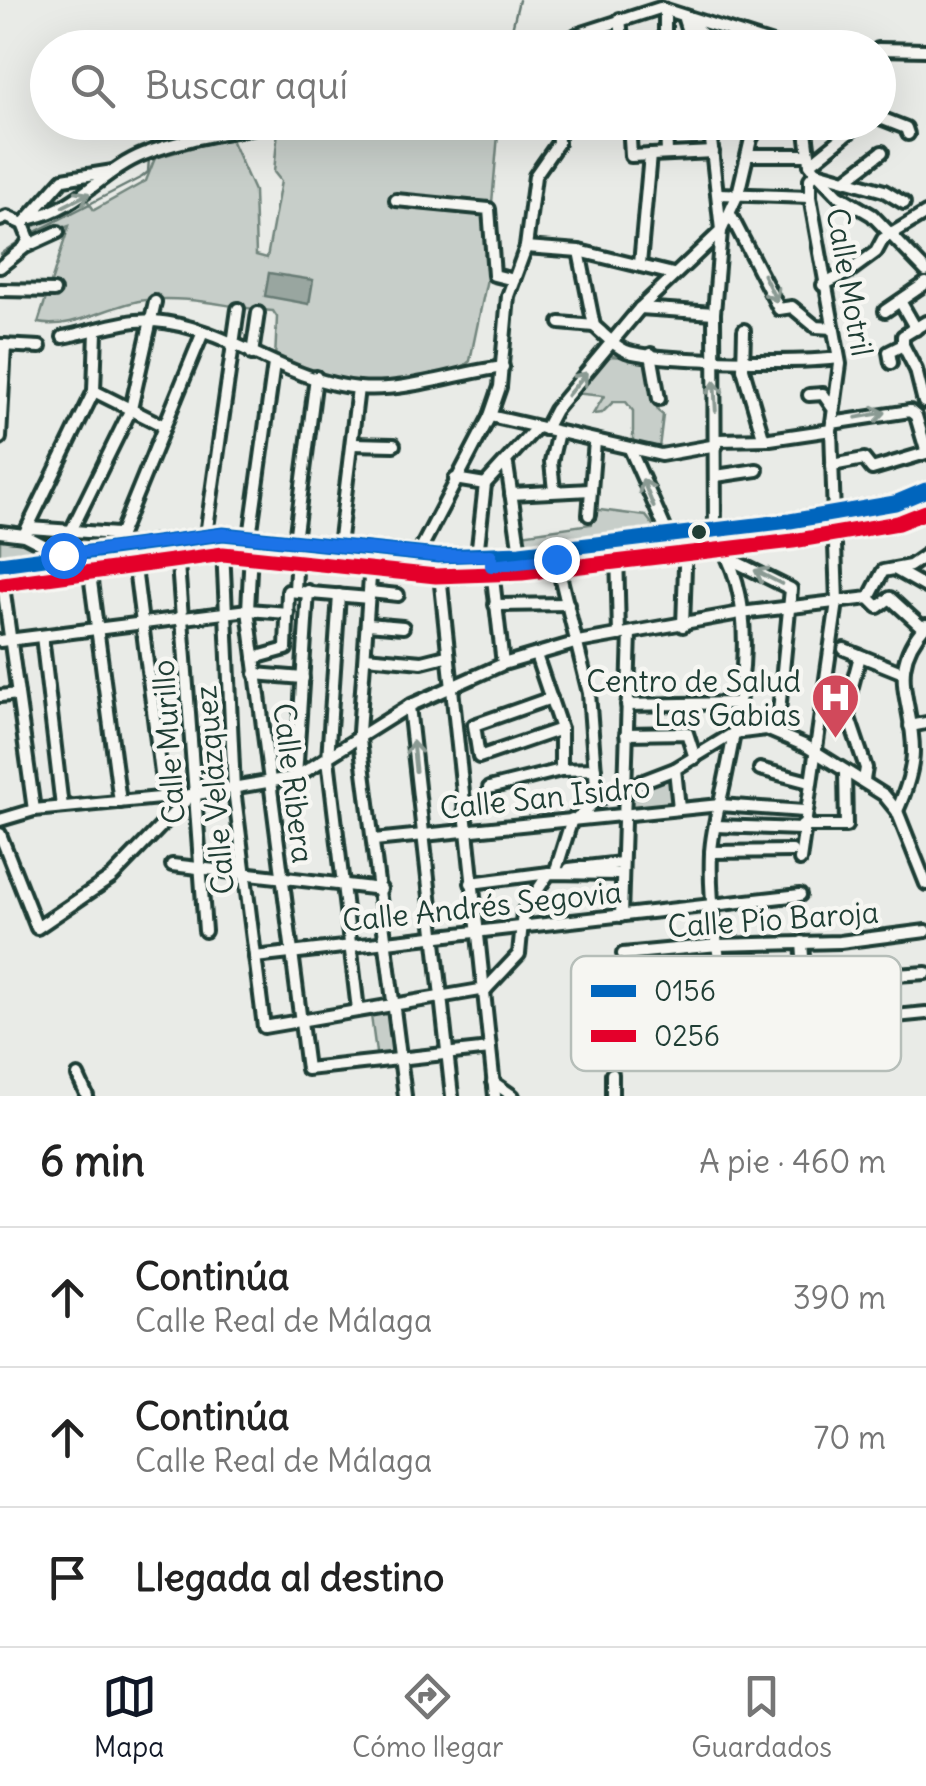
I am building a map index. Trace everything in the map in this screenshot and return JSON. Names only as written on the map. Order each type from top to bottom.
[{"type":"main road","points":[[0,564],[87,551],[116,540],[132,544],[206,535],[296,547],[339,546],[372,554],[486,559],[668,535],[686,537],[715,528],[834,514],[895,503],[926,490]]},
{"type":"street","points":[[592,30],[659,7],[724,30]]},
{"type":"street","points":[[684,18],[688,30]]},
{"type":"street","points":[[684,18],[698,30]]},
{"type":"street","points":[[620,19],[621,30]]},
{"type":"street","points":[[896,50],[926,50]]},
{"type":"street","points":[[896,124],[906,128],[908,134]]},
{"type":"street","points":[[0,220],[8,217],[28,221],[86,195],[113,172],[144,154],[204,140]]},
{"type":"street","points":[[418,554],[490,416],[503,367],[508,296],[526,247],[534,180],[558,140]]},
{"type":"street","points":[[630,140],[631,156],[713,152]]},
{"type":"street","points":[[667,140],[667,154]]},
{"type":"street","points":[[711,140],[721,231],[714,314],[715,538],[732,560],[791,589],[777,732]]},
{"type":"street","points":[[503,664],[486,559],[485,484],[541,428],[640,308],[721,231],[738,194],[753,140]]},
{"type":"street","name":"Calle Motril","points":[[711,852],[796,856],[826,687],[837,602],[832,408],[840,378],[810,197],[812,164],[808,140]]},
{"type":"street","points":[[812,164],[841,140]]},
{"type":"street","points":[[848,178],[882,152]]},
{"type":"street","points":[[640,264],[650,155]]},
{"type":"street","points":[[748,155],[812,164],[904,204]]},
{"type":"street","points":[[812,164],[926,270]]},
{"type":"street","points":[[25,248],[28,221],[63,179],[113,172]]},
{"type":"street","points":[[718,194],[810,197]]},
{"type":"street","points":[[396,200],[489,210],[494,275],[514,280]]},
{"type":"street","points":[[823,285],[850,271],[926,213]]},
{"type":"street","points":[[730,214],[779,308],[792,307],[816,327],[833,328]]},
{"type":"street","points":[[0,267],[25,248],[58,232]]},
{"type":"street","points":[[526,247],[579,252],[674,274]]},
{"type":"street","points":[[579,252],[594,326]]},
{"type":"street","points":[[884,311],[926,283]]},
{"type":"street","points":[[0,290],[54,290]]},
{"type":"street","points":[[900,300],[921,325],[903,336],[924,399]]},
{"type":"street","points":[[71,531],[130,409],[154,302]]},
{"type":"street","points":[[640,308],[714,314]]},
{"type":"street","points":[[206,535],[238,309]]},
{"type":"street","points":[[252,354],[258,313]]},
{"type":"street","points":[[63,337],[152,320],[203,332],[274,364],[358,388],[412,385],[503,367]]},
{"type":"street","points":[[560,323],[594,326],[625,350],[651,354],[813,362],[838,358]]},
{"type":"street","points":[[744,330],[742,358],[763,437]]},
{"type":"street","points":[[27,532],[94,391],[96,331]]},
{"type":"street","points":[[0,532],[71,531],[116,540],[203,332]]},
{"type":"street","points":[[0,438],[2,345],[40,347]]},
{"type":"street","points":[[890,363],[889,352],[904,346]]},
{"type":"street","points":[[651,354],[659,399]]},
{"type":"street","name":"Calle Ribera","points":[[274,364],[250,543],[248,610],[288,953],[306,1069],[401,1057]]},
{"type":"street","points":[[295,590],[296,547],[316,377]]},
{"type":"street","points":[[339,546],[358,388]]},
{"type":"street","points":[[94,391],[162,425]]},
{"type":"street","points":[[808,396],[823,394],[832,408]]},
{"type":"street","points":[[490,416],[662,455],[910,410],[916,416],[926,452],[872,468],[864,459],[832,465]]},
{"type":"street","points":[[554,491],[552,462],[558,432]]},
{"type":"street","points":[[589,515],[594,441]]},
{"type":"street","points":[[352,444],[394,445]]},
{"type":"street","points":[[630,449],[668,535]]},
{"type":"street","points":[[507,465],[520,553]]},
{"type":"street","points":[[716,476],[757,470]]},
{"type":"street","points":[[455,479],[485,484]]},
{"type":"street","points":[[511,494],[591,490]]},
{"type":"street","points":[[27,532],[63,555]]},
{"type":"street","points":[[486,559],[556,559],[686,537],[683,626]]},
{"type":"street","points":[[155,541],[160,551],[250,543]]},
{"type":"street","points":[[132,544],[164,797]]},
{"type":"street","points":[[296,547],[372,554],[362,738],[405,1096]]},
{"type":"street","name":"Calle Velázquez","points":[[223,548],[234,789],[264,1028],[298,1022]]},
{"type":"street","name":"Calle Murillo","points":[[177,550],[185,618],[205,932]]},
{"type":"street","points":[[87,551],[120,802]]},
{"type":"street","points":[[617,551],[627,705],[621,916]]},
{"type":"street","points":[[438,556],[495,1096]]},
{"type":"street","points":[[869,598],[884,571],[896,570],[926,556]]},
{"type":"street","points":[[556,559],[589,693],[597,799]]},
{"type":"street","points":[[720,956],[711,852],[734,733],[743,659],[732,560]]},
{"type":"street","points":[[0,564],[5,640],[18,694],[34,810]]},
{"type":"street","points":[[896,570],[926,587]]},
{"type":"street","points":[[254,658],[286,650],[288,590],[398,595]]},
{"type":"street","points":[[296,777],[308,592]]},
{"type":"street","points":[[339,595],[328,759],[358,1010]]},
{"type":"street","points":[[0,820],[34,810],[234,789],[296,777],[409,706],[503,664],[578,642],[683,626],[740,612],[869,598]]},
{"type":"street","points":[[869,598],[878,607],[890,598],[925,626],[911,642],[901,672],[913,754],[897,811]]},
{"type":"street","points":[[495,605],[568,604]]},
{"type":"street","points":[[5,640],[248,610],[288,613]]},
{"type":"street","points":[[368,624],[403,627]]},
{"type":"street","points":[[42,636],[62,807]]},
{"type":"street","points":[[844,649],[901,672]]},
{"type":"street","points":[[536,655],[561,730],[561,770]]},
{"type":"street","points":[[366,656],[422,662],[446,656]]},
{"type":"street","points":[[860,656],[846,708],[866,768],[864,780]]},
{"type":"street","points":[[256,674],[303,678]]},
{"type":"street","points":[[826,687],[848,692]]},
{"type":"street","points":[[0,696],[18,694]]},
{"type":"street","points":[[550,698],[474,725],[479,758],[561,730]]},
{"type":"street","points":[[627,705],[737,704]]},
{"type":"street","points":[[409,706],[452,1096]]},
{"type":"street","points":[[910,726],[926,724]]},
{"type":"street","points":[[298,1022],[486,990],[519,954],[523,912],[554,872],[575,818],[597,799],[675,769],[734,733],[777,732],[864,780],[897,811],[926,883]]},
{"type":"street","points":[[626,734],[687,733],[695,758]]},
{"type":"street","points":[[675,769],[679,808]]},
{"type":"street","points":[[760,769],[809,782]]},
{"type":"street","points":[[489,788],[561,770],[594,770]]},
{"type":"street","points":[[715,826],[846,826],[845,771]]},
{"type":"street","points":[[0,834],[37,928],[112,877],[194,794]]},
{"type":"street","name":"Calle San Isidro","points":[[374,840],[720,804],[804,811]]},
{"type":"street","points":[[172,865],[381,888]]},
{"type":"street","points":[[471,883],[554,872],[621,869]]},
{"type":"street","name":"Calle Andrés Segovia","points":[[254,958],[800,895]]},
{"type":"street","name":"Calle Pío Baroja","points":[[623,954],[926,931]]},
{"type":"street","points":[[802,942],[803,956]]},
{"type":"street","points":[[901,975],[926,973]]},
{"type":"street","points":[[901,1016],[926,1014]]},
{"type":"street","points":[[401,1057],[490,1049]]},
{"type":"street","points":[[612,1074],[612,1096]]},
{"type":"street","points":[[78,1076],[87,1096]]},
{"type":"street","points":[[494,1082],[513,1096]]},
{"type":"shaded area","points":[[231,140],[254,191],[256,255],[267,258],[281,181],[274,172],[277,140],[498,140],[492,203],[397,195],[396,205],[484,214],[488,274],[470,361],[446,373],[409,381],[342,382],[275,360],[277,317],[273,311],[193,300],[146,300],[65,323],[38,323],[69,226],[33,238],[31,223],[85,197],[94,210],[146,181],[155,158]]},
{"type":"shaded area","points":[[269,273],[313,280],[309,304],[265,296]]},
{"type":"shaded area","points":[[607,356],[646,358],[658,411],[663,415],[659,448],[633,444],[633,411],[626,402],[613,402],[602,413],[593,414],[604,396],[573,393]]},
{"type":"shaded area","points":[[592,509],[646,516],[656,529],[523,547],[521,534],[591,524]]},
{"type":"shaded area","points":[[29,528],[117,534],[115,547],[0,564],[0,532],[24,535]]},
{"type":"shaded area","points":[[672,773],[676,806],[626,810],[627,790]]},
{"type":"shaded area","points":[[395,1003],[401,1057],[377,1060],[370,1008]]},
{"type":"waterway","points":[[512,30],[519,0]]},
{"type":"waterway","points":[[33,233],[142,177],[148,172],[149,159]]},
{"type":"waterway","points":[[0,254],[21,240]]},
{"type":"transit line","name":"0156","points":[[0,564],[223,534],[438,556],[520,553],[790,521],[895,503],[926,490]]},
{"type":"transit line","name":"0256","points":[[3,584],[223,554],[436,576],[522,573],[793,541],[898,523],[926,512]]},
{"type":"place","name":"Centro de Salud Las Gabias","points":[[836,740]]},
{"type":"route","points":[[63,555],[223,534],[438,556],[491,555],[491,566],[556,559]]}]
